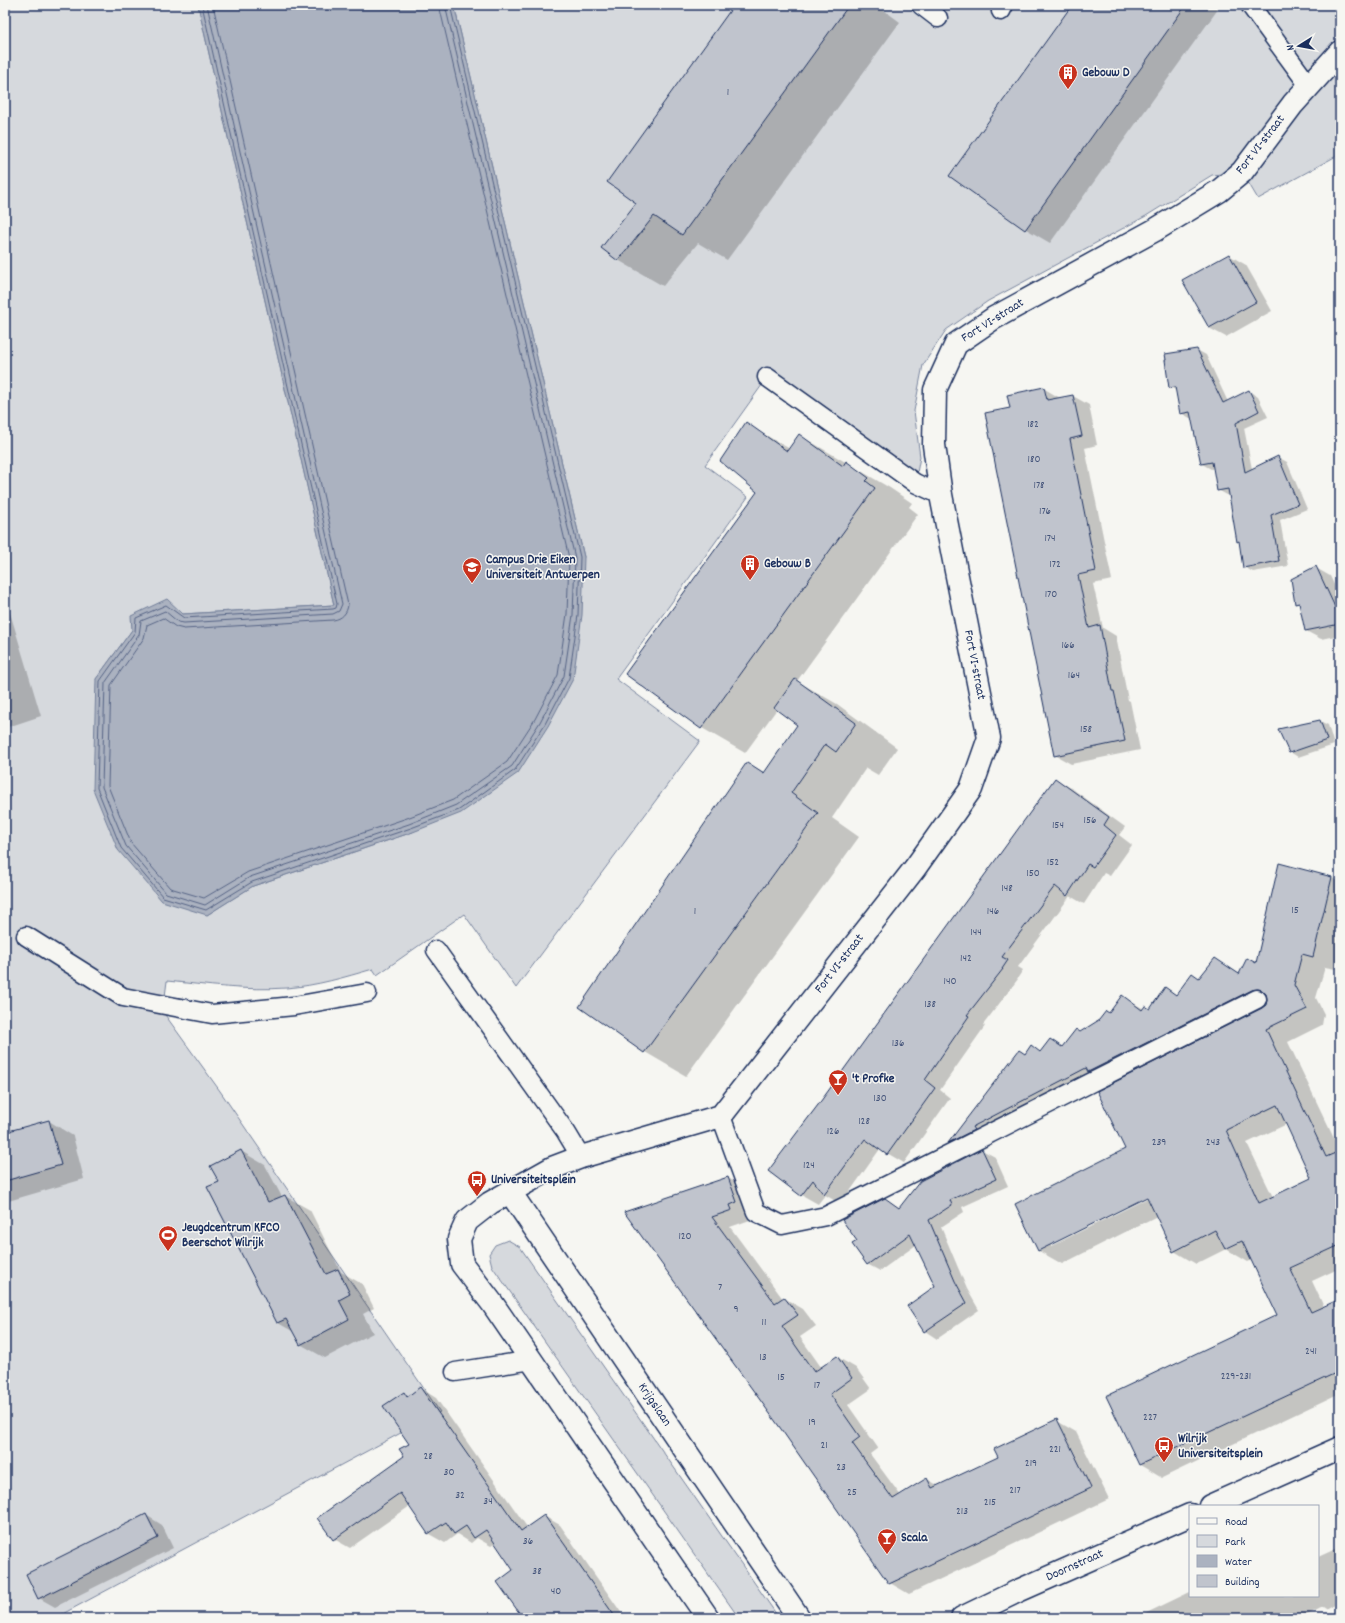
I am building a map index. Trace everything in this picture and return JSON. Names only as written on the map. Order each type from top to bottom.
[{"type":"street","name":"Fort VI-straat","points":[[720,1116],[915,868],[971,789],[989,738],[941,495],[934,445],[935,390],[956,344],[994,318],[1155,230],[1219,191],[1242,172],[1293,104],[1310,87],[1340,52]]},
{"type":"street","points":[[708,1618],[532,1360],[492,1303],[462,1264],[459,1239],[467,1222],[490,1203],[552,1168],[581,1157],[720,1116]]},
{"type":"street","name":"Krijgslaan","points":[[510,1192],[799,1618]]},
{"type":"street","points":[[1212,1505],[1340,1448]]},
{"type":"street","name":"Doornstraat","points":[[962,1618],[1018,1591],[1189,1515]]},
{"type":"lane","points":[[921,5],[938,18]]},
{"type":"lane","points":[[1250,5],[1310,87]]},
{"type":"lane","points":[[767,378],[915,483],[941,495]]},
{"type":"lane","points":[[26,936],[123,997],[212,1014],[294,1006],[368,993]]},
{"type":"lane","points":[[436,950],[566,1132],[581,1157]]},
{"type":"lane","points":[[720,1116],[756,1212],[782,1225],[826,1216],[1257,999]]},
{"type":"lane","points":[[455,1372],[532,1360]]},
{"type":"green space","points":[[5,5],[198,5],[334,605],[183,614],[132,630],[96,679],[207,915],[253,886],[413,832],[584,557],[454,5],[1340,5],[1340,154],[1258,199],[1242,172],[1212,175],[1146,216],[988,301],[946,330],[923,365],[914,411],[920,457],[915,483],[767,378],[705,465],[748,497],[616,679],[700,741],[516,988],[464,914],[377,975],[373,969],[319,983],[297,987],[271,989],[226,987],[167,981],[163,1012],[220,1091],[440,1412],[55,1618],[5,1618]]},
{"type":"green space","points":[[508,1240],[520,1247],[779,1618],[739,1618],[492,1266],[489,1254],[495,1245]]},
{"type":"water","points":[[198,5],[454,5],[584,557],[582,615],[573,679],[548,726],[518,773],[461,813],[413,832],[253,886],[207,915],[162,901],[118,850],[93,789],[96,679],[132,630],[131,616],[167,599],[183,614],[334,605]]},
{"type":"building","points":[[734,5],[849,5],[682,235],[654,216],[618,261],[601,248],[636,203],[607,182]]},
{"type":"building","name":"Gebouw D","points":[[1072,5],[1186,5],[1025,230],[949,176]]},
{"type":"building","points":[[1229,254],[1256,302],[1209,328],[1182,280]]},
{"type":"building","points":[[1197,349],[1223,403],[1249,390],[1259,411],[1236,423],[1245,472],[1278,456],[1298,504],[1271,515],[1279,561],[1243,568],[1228,489],[1217,491],[1212,462],[1201,464],[1190,412],[1180,414],[1175,387],[1169,388],[1165,354]]},
{"type":"building","points":[[1044,387],[1047,400],[1073,395],[1082,436],[1070,439],[1096,571],[1078,575],[1089,628],[1100,625],[1112,691],[1114,691],[1125,741],[1054,756],[985,413],[1010,408],[1007,395]]},
{"type":"building","name":"Gebouw B","points":[[746,422],[787,451],[799,434],[843,466],[846,461],[869,478],[866,481],[875,488],[701,729],[625,674],[757,492],[720,461]]},
{"type":"building","points":[[1316,566],[1340,618],[1340,624],[1305,631],[1299,603],[1295,604],[1291,579]]},
{"type":"building","points":[[795,679],[856,723],[836,752],[825,744],[791,793],[818,813],[644,1053],[579,1007],[747,762],[764,773],[797,725],[774,708]]},
{"type":"building","points":[[1320,720],[1327,740],[1289,753],[1278,729]]},
{"type":"building","points":[[1055,778],[1109,817],[1104,825],[1116,835],[1093,867],[1088,864],[1067,896],[1055,886],[1002,957],[1008,960],[1003,969],[967,1015],[969,1016],[925,1080],[935,1088],[887,1155],[865,1139],[824,1195],[813,1180],[801,1196],[768,1171],[818,1105]]},
{"type":"building","points":[[1279,863],[1332,877],[1313,957],[1302,954],[1294,985],[1307,1009],[1266,1029],[1326,1157],[1340,1151],[1340,1245],[1290,1268],[1311,1312],[1340,1299],[1340,1371],[1139,1465],[1106,1396],[1277,1315],[1242,1241],[1225,1249],[1215,1230],[1173,1252],[1147,1197],[1038,1251],[1015,1204],[1125,1149],[1097,1091],[1262,1008],[1266,1005],[1266,994],[1262,990],[1252,990],[1088,1072],[1086,1068],[972,1127],[974,1130],[948,1143],[1019,1050],[1025,1054],[1031,1045],[1040,1052],[1050,1039],[1062,1047],[1076,1029],[1080,1032],[1099,1020],[1106,1011],[1109,1013],[1122,995],[1142,1010],[1145,1006],[1150,1009],[1165,987],[1176,995],[1192,973],[1199,978],[1215,958],[1239,974],[1247,958],[1256,963]],"holes":[[[1277,1105],[1311,1178],[1259,1203],[1226,1130]]]},
{"type":"building","points":[[49,1120],[61,1165],[5,1181],[5,1132]]},
{"type":"building","points":[[982,1149],[996,1179],[950,1200],[952,1205],[929,1220],[955,1281],[967,1303],[924,1332],[907,1306],[935,1286],[910,1234],[867,1265],[852,1244],[857,1241],[842,1220],[885,1198],[899,1208],[920,1181]]},
{"type":"building","points":[[241,1150],[268,1202],[285,1195],[326,1274],[338,1269],[350,1294],[339,1300],[349,1319],[300,1345],[286,1319],[277,1323],[207,1187],[219,1182],[210,1166]]},
{"type":"building","points":[[728,1177],[737,1202],[730,1205],[732,1210],[712,1217],[775,1303],[784,1297],[798,1315],[782,1326],[814,1372],[837,1356],[852,1378],[830,1394],[860,1437],[852,1443],[893,1499],[927,1478],[932,1488],[998,1457],[994,1449],[1057,1419],[1091,1488],[889,1584],[781,1429],[624,1212]]},
{"type":"building","points":[[420,1387],[521,1531],[544,1515],[616,1618],[523,1618],[497,1582],[513,1570],[486,1530],[474,1538],[466,1526],[454,1534],[446,1522],[428,1534],[400,1493],[333,1540],[317,1518],[404,1456],[399,1449],[409,1444],[383,1406],[404,1392],[407,1397]]},
{"type":"building","points":[[146,1514],[158,1538],[38,1599],[26,1574]]},
{"type":"place","name":"Gebouw D","points":[[1068,90]]},
{"type":"place","name":"Gebouw B","points":[[750,581]]},
{"type":"place","name":"Campus Drie Eiken Universiteit Antwerpen","points":[[472,584]]},
{"type":"place","name":"'t Profke","points":[[838,1096]]},
{"type":"place","name":"Universiteitsplein","points":[[477,1197]]},
{"type":"place","name":"Jeugdcentrum KFCO Beerschot Wilrijk","points":[[168,1252]]},
{"type":"place","name":"Wilrijk Universiteitsplein","points":[[1164,1463]]},
{"type":"place","name":"Scala","points":[[887,1555]]}]
